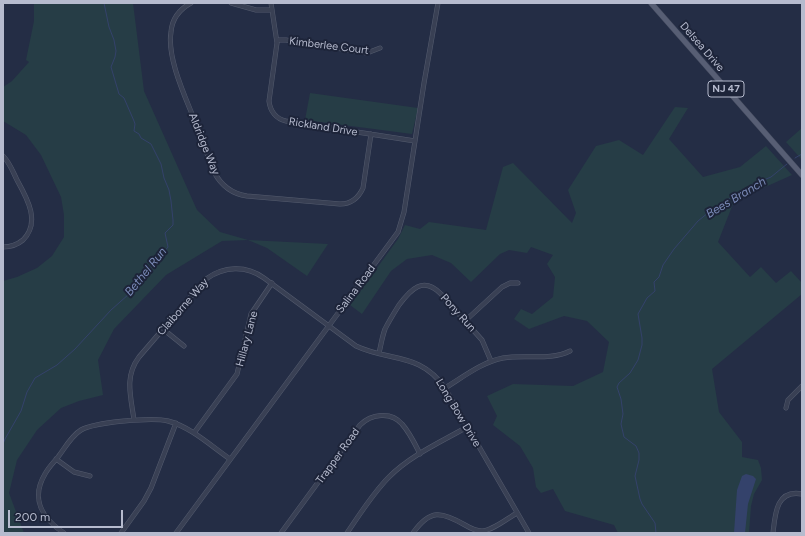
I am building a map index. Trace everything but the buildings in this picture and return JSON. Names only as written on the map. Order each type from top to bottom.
[{"type":"main road","name":"Delsea Drive","points":[[651,3],[802,175]]},
{"type":"street","name":"Aldridge Way","points":[[191,3],[180,12],[172,24],[170,37],[173,58],[179,79],[213,169],[218,179],[229,189],[238,194],[247,196],[340,204],[350,203],[358,196],[363,188],[371,134]]},
{"type":"street","points":[[231,3],[256,10],[272,10]]},
{"type":"street","name":"Rickland Drive","points":[[271,3],[277,40],[269,101],[270,108],[276,116],[286,121],[415,141]]},
{"type":"street","name":"Salina Road","points":[[176,533],[395,236],[400,227],[404,212],[432,32],[438,3]]},
{"type":"street","name":"Kimberlee Court","points":[[277,40],[367,53],[380,48]]},
{"type":"street","points":[[3,156],[24,193],[32,219],[29,232],[21,242],[9,247],[3,247]]},
{"type":"street","name":"Claiborne Way","points":[[134,420],[130,385],[131,372],[136,362],[202,283],[216,273],[227,269],[242,269],[256,272],[329,326]]},
{"type":"street","name":"Hillary Lane","points":[[194,433],[237,374],[251,314],[272,283]]},
{"type":"street","points":[[465,321],[502,287],[518,283]]},
{"type":"street","name":"Pony Run","points":[[379,353],[384,331],[388,323],[410,291],[424,286],[435,289],[465,321],[482,340],[492,361]]},
{"type":"street","name":"Long Bow Drive","points":[[329,326],[356,346],[419,364],[432,373],[445,388],[529,533]]},
{"type":"street","points":[[163,329],[184,346]]},
{"type":"street","points":[[445,388],[492,361],[512,357],[562,355],[570,351]]},
{"type":"street","points":[[786,408],[788,400],[802,386]]},
{"type":"street","name":"Trapper Road","points":[[281,533],[360,426],[368,419],[375,416],[384,415],[400,422],[420,454]]},
{"type":"street","points":[[64,533],[47,519],[39,500],[39,490],[42,479],[56,459],[71,439],[84,428],[134,420],[154,419],[176,423],[194,433],[230,459]]},
{"type":"street","points":[[121,533],[144,501],[151,488],[176,423]]},
{"type":"street","points":[[346,533],[386,480],[403,465],[467,427]]},
{"type":"street","points":[[56,459],[74,472],[90,476]]},
{"type":"street","points":[[773,533],[776,510],[779,504],[791,495],[802,494]]},
{"type":"street","points":[[413,533],[423,520],[431,516],[439,515],[450,517],[471,529],[480,532],[490,529],[517,513]]},
{"type":"shaded area","points":[[34,3],[133,3],[144,91],[197,210],[220,232],[248,240],[222,241],[166,275],[114,329],[98,360],[103,395],[79,401],[61,408],[37,430],[17,460],[9,493],[24,533],[3,533],[3,281],[17,277],[37,268],[52,256],[64,237],[64,215],[61,197],[41,155],[26,135],[3,121],[3,87],[12,81],[29,62],[26,60],[34,21]]},
{"type":"shaded area","points":[[310,93],[418,108],[412,134],[305,120]]},
{"type":"shaded area","points":[[675,107],[688,108],[669,139],[703,177],[740,167],[766,146],[792,175],[745,196],[733,204],[718,242],[750,277],[761,267],[776,283],[791,271],[802,283],[802,294],[712,369],[719,412],[742,442],[742,457],[758,460],[761,468],[762,480],[754,494],[751,506],[749,533],[618,533],[614,525],[565,511],[553,489],[541,493],[536,487],[533,468],[520,446],[493,425],[497,416],[487,396],[513,384],[573,386],[603,372],[609,342],[587,321],[564,316],[529,329],[514,319],[521,309],[532,314],[553,297],[555,277],[547,264],[553,255],[531,247],[527,253],[509,250],[500,254],[471,282],[451,263],[432,255],[407,259],[391,271],[362,314],[350,305],[398,239],[405,225],[420,229],[429,222],[486,230],[503,167],[513,163],[572,223],[576,213],[568,190],[596,146],[619,140],[643,155]]},
{"type":"shaded area","points":[[802,128],[802,160],[786,142]]},
{"type":"shaded area","points":[[248,240],[328,244],[307,276],[267,248]]},
{"type":"water","points":[[746,474],[753,476],[756,479],[748,504],[745,533],[734,533],[737,490],[742,476]]},
{"type":"waterway","name":"Bethel Run","points":[[3,444],[21,411],[27,392],[35,378],[57,365],[75,349],[111,310],[129,294],[168,247],[165,233],[173,225],[169,190],[164,178],[161,164],[151,144],[141,138],[139,134],[134,131],[134,121],[124,98],[119,94],[111,67],[116,51],[104,3]]},
{"type":"waterway","name":"Bees Branch","points":[[795,158],[802,154]]},
{"type":"waterway","name":"Bees Branch","points":[[656,533],[655,523],[640,499],[635,476],[639,453],[636,446],[624,437],[621,424],[623,414],[621,399],[617,387],[619,383],[630,373],[638,360],[642,345],[638,314],[647,298],[655,291],[654,282],[659,277],[663,265],[674,249],[698,221],[714,208],[754,184],[771,177],[787,164]]}]
